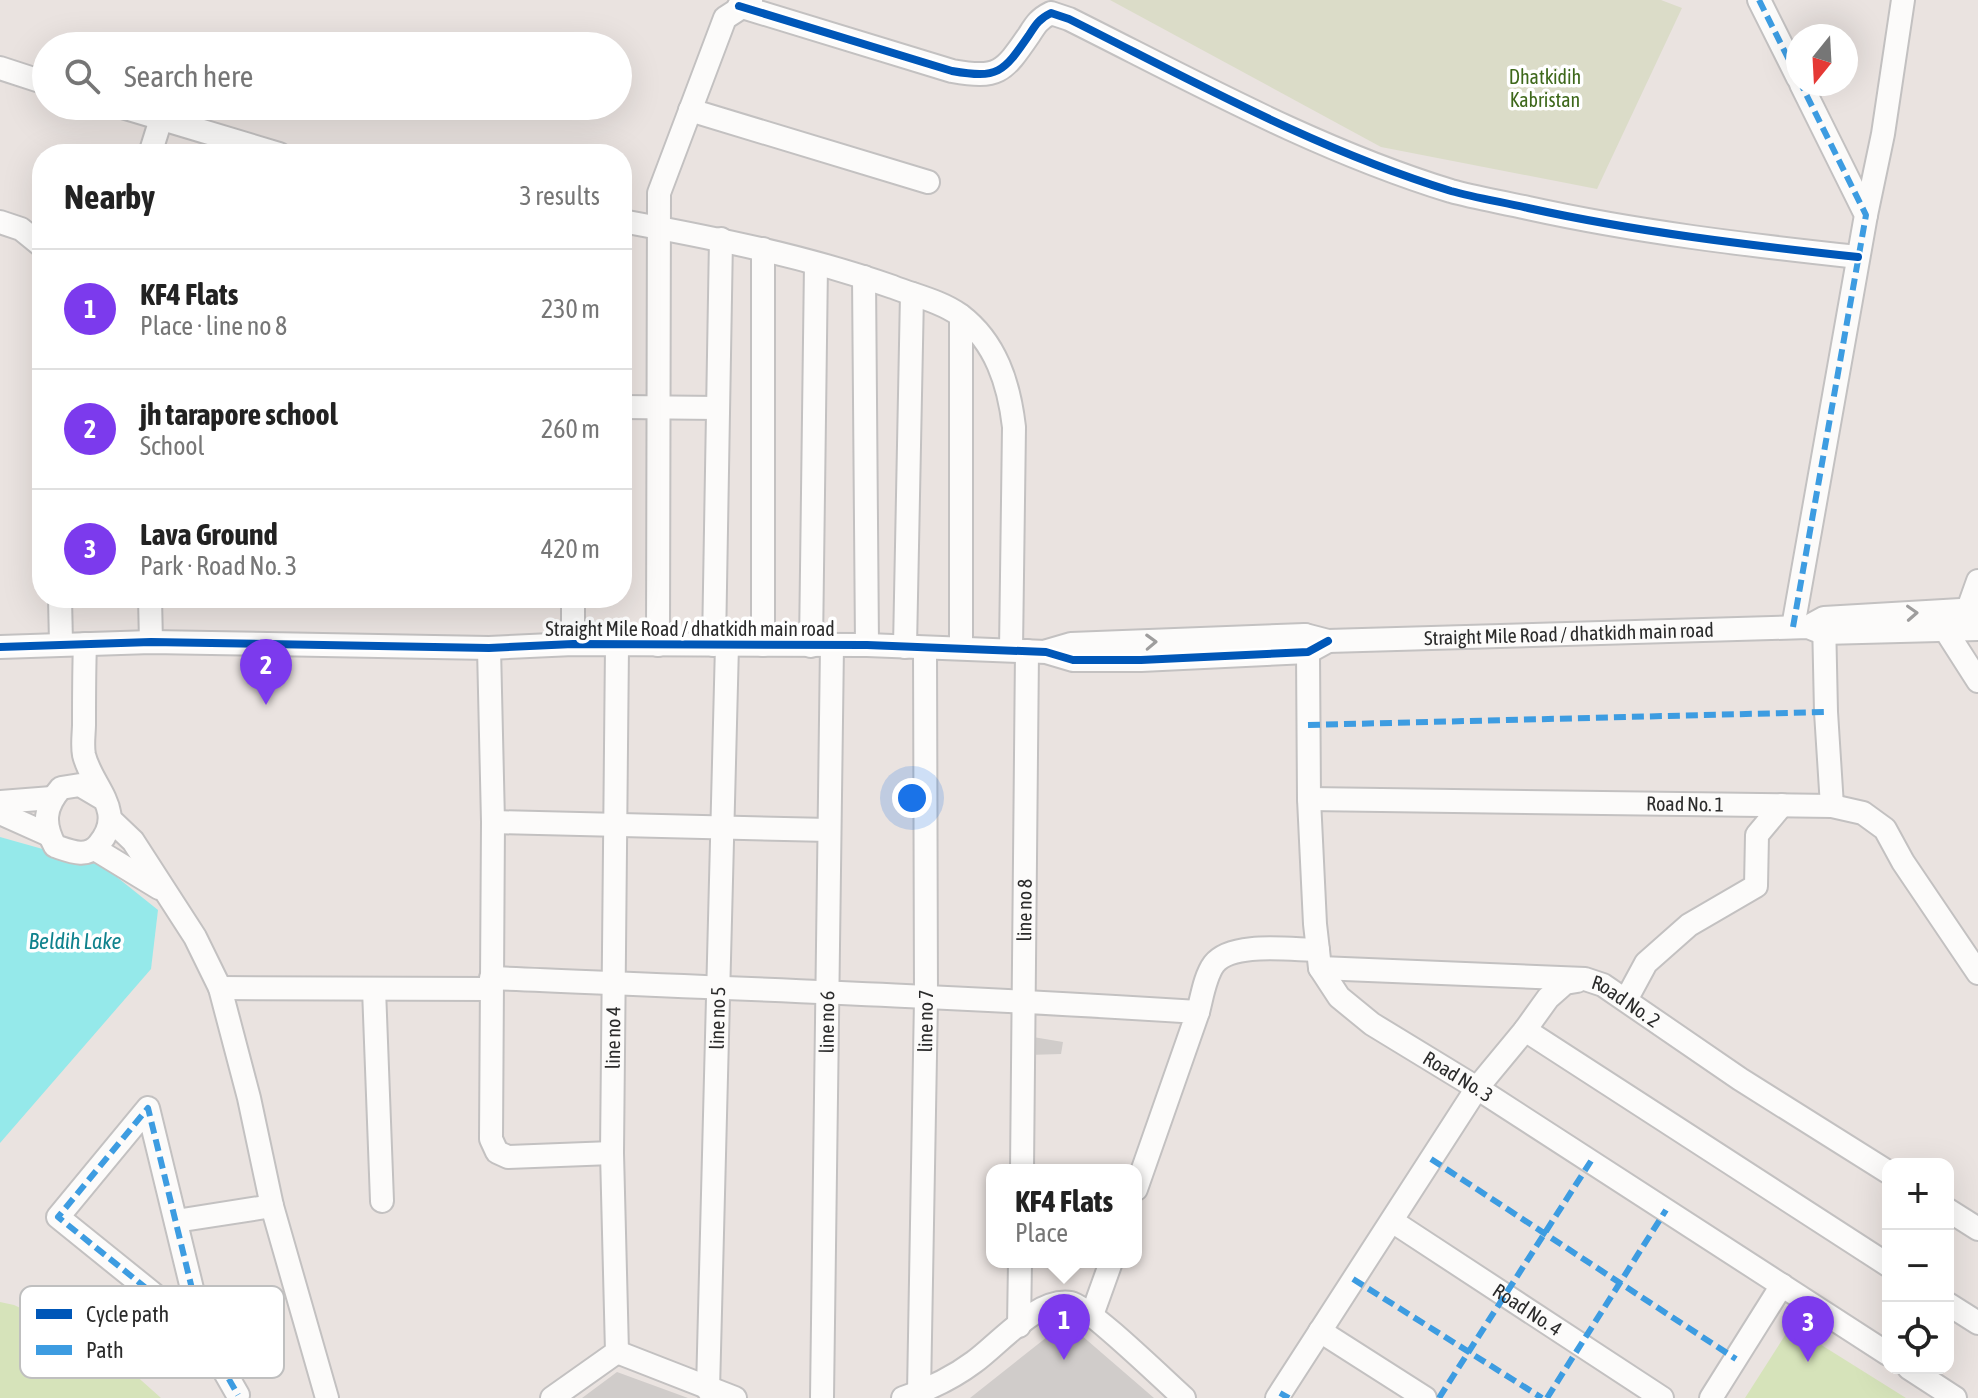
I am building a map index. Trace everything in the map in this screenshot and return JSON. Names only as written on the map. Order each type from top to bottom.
[{"type":"street","points":[[1759,0],[1786,54]]},
{"type":"street","points":[[1832,806],[1812,626],[1858,257],[1883,134],[1903,0]]},
{"type":"street","points":[[658,645],[659,193],[725,18],[746,3],[952,71],[975,75],[994,75],[1009,62],[1039,19],[1051,13],[1363,160],[1453,192],[1579,219],[1664,233],[1858,257]]},
{"type":"street","points":[[0,68],[32,78]]},
{"type":"street","points":[[1807,96],[1866,215]]},
{"type":"street","points":[[690,110],[928,182]]},
{"type":"street","points":[[153,144],[161,120]]},
{"type":"street","points":[[164,120],[245,144]]},
{"type":"street","points":[[0,222],[21,229],[32,238]]},
{"type":"street","points":[[632,223],[721,239],[864,277],[936,302],[961,316],[961,648]]},
{"type":"street","name":"line no 5","points":[[708,1390],[722,826],[718,408],[721,239]]},
{"type":"street","points":[[763,249],[763,645]]},
{"type":"street","name":"line no 6","points":[[816,264],[821,646],[829,830],[822,1398]]},
{"type":"street","points":[[864,277],[867,645]]},
{"type":"street","name":"line no 7","points":[[911,1396],[926,999],[915,648],[912,294]]},
{"type":"street","name":"line no 8","points":[[961,316],[997,359],[1010,391],[1014,427],[1028,651],[1022,1164]]},
{"type":"street","points":[[632,407],[718,408]]},
{"type":"street","points":[[1975,616],[1978,581]]},
{"type":"street","points":[[60,608],[61,643]]},
{"type":"street","points":[[150,608],[151,642]]},
{"type":"street","points":[[573,608],[573,644]]},
{"type":"street","name":"Straight Mile Road / dhatkidh main road","points":[[1812,626],[1946,631],[1975,616]]},
{"type":"street","name":"Straight Mile Road / dhatkidh main road","points":[[0,647],[151,642],[489,648],[573,644],[867,645],[1028,651],[1071,644],[1306,643],[1812,626],[1975,616]]},
{"type":"street","points":[[1946,631],[1978,681]]},
{"type":"street","points":[[1306,643],[1309,799],[1319,959]]},
{"type":"street","points":[[84,754],[56,793],[45,820],[55,846],[80,854],[95,849],[112,821],[111,809],[102,798],[84,754],[85,644]]},
{"type":"street","name":"line no 4","points":[[617,646],[612,1153],[617,1352]]},
{"type":"street","points":[[489,648],[493,822],[491,1139],[497,1152],[508,1157],[612,1153]]},
{"type":"street","points":[[0,802],[56,793],[80,785],[102,798]]},
{"type":"street","name":"Road No. 1","points":[[1309,799],[1832,806],[1863,813],[1885,829],[1903,862],[1978,973]]},
{"type":"street","points":[[1626,1000],[1646,963],[1667,944],[1689,925],[1756,886],[1757,835],[1782,805]]},
{"type":"street","points":[[0,813],[49,835]]},
{"type":"street","points":[[112,821],[133,841],[195,937],[220,988],[249,1098],[272,1206],[327,1398]]},
{"type":"street","points":[[493,822],[829,830]]},
{"type":"street","points":[[95,849],[163,891]]},
{"type":"street","name":"Road No. 2","points":[[1142,1172],[1214,964],[1227,953],[1246,949],[1319,959],[1585,979],[1603,985],[1740,1079],[1882,1168]]},
{"type":"street","name":"Road No. 3","points":[[1319,959],[1339,997],[1372,1024],[1477,1088],[1882,1350]]},
{"type":"street","points":[[1277,1398],[1477,1088],[1548,998],[1565,983],[1585,979]]},
{"type":"street","points":[[220,988],[374,989],[491,983],[614,983],[1025,1001],[1198,1012]]},
{"type":"street","points":[[374,989],[382,1201]]},
{"type":"street","points":[[1525,1030],[1882,1261]]},
{"type":"street","points":[[144,1286],[58,1217],[148,1108],[192,1286]]},
{"type":"street","points":[[176,1221],[272,1206]]},
{"type":"street","points":[[1954,1214],[1978,1229]]},
{"type":"street","name":"Road No. 4","points":[[1392,1221],[1662,1398]]},
{"type":"street","points":[[1019,1326],[1020,1268]]},
{"type":"street","points":[[1092,1315],[1109,1268]]},
{"type":"street","points":[[1711,1398],[1782,1285]]},
{"type":"street","points":[[911,1396],[972,1364],[1046,1306],[1073,1303],[1092,1315],[1184,1398]]},
{"type":"street","points":[[1954,1308],[1978,1323]]},
{"type":"street","points":[[1320,1331],[1425,1398]]},
{"type":"street","points":[[552,1398],[617,1352],[735,1398]]},
{"type":"street","points":[[1918,1374],[1955,1398]]},
{"type":"street","points":[[228,1378],[238,1395]]},
{"type":"green space","name":"Dhatkidih Kabristan","points":[[1110,0],[1661,0],[1682,8],[1597,189],[1381,147]]},
{"type":"green space","points":[[0,1302],[20,1308],[20,1378],[139,1378],[161,1398],[0,1398]]},
{"type":"green space","points":[[1791,1326],[1906,1398],[1745,1398]]},
{"type":"water","name":"Beldih Lake","points":[[0,837],[103,866],[158,910],[151,969],[0,1143]]},
{"type":"building","points":[[1027,1036],[1063,1042],[1061,1054],[1028,1055]]},
{"type":"building","points":[[1066,1322],[1154,1398],[970,1398]]},
{"type":"building","points":[[617,1372],[688,1398],[582,1398]]},
{"type":"marked path","points":[[1759,0],[1786,54]]},
{"type":"marked path","points":[[1793,627],[1866,215],[1807,96]]},
{"type":"marked path","points":[[1308,725],[1826,712]]},
{"type":"marked path","points":[[144,1286],[58,1217],[148,1108],[191,1286]]},
{"type":"marked path","points":[[1431,1159],[1736,1359]]},
{"type":"marked path","points":[[1439,1398],[1591,1161]]},
{"type":"marked path","points":[[1547,1398],[1666,1210]]},
{"type":"marked path","points":[[1353,1279],[1542,1398]]},
{"type":"marked path","points":[[228,1378],[238,1395]]},
{"type":"marked path","points":[[1280,1393],[1289,1398]]},
{"type":"cycle path","points":[[739,6],[952,71],[980,74],[990,73],[1005,65],[1038,22],[1051,13],[1069,19],[1304,135],[1352,156],[1451,191],[1651,231],[1858,257]]},
{"type":"cycle path","points":[[0,647],[151,642],[489,648],[573,644],[867,645],[1046,652],[1073,660],[1141,660],[1308,652],[1328,641]]},
{"type":"place","name":"jh tarapore school","points":[[266,705]]},
{"type":"place","name":"KF4 Flats","points":[[1064,1360]]},
{"type":"place","name":"Lava Ground","points":[[1808,1362]]}]
